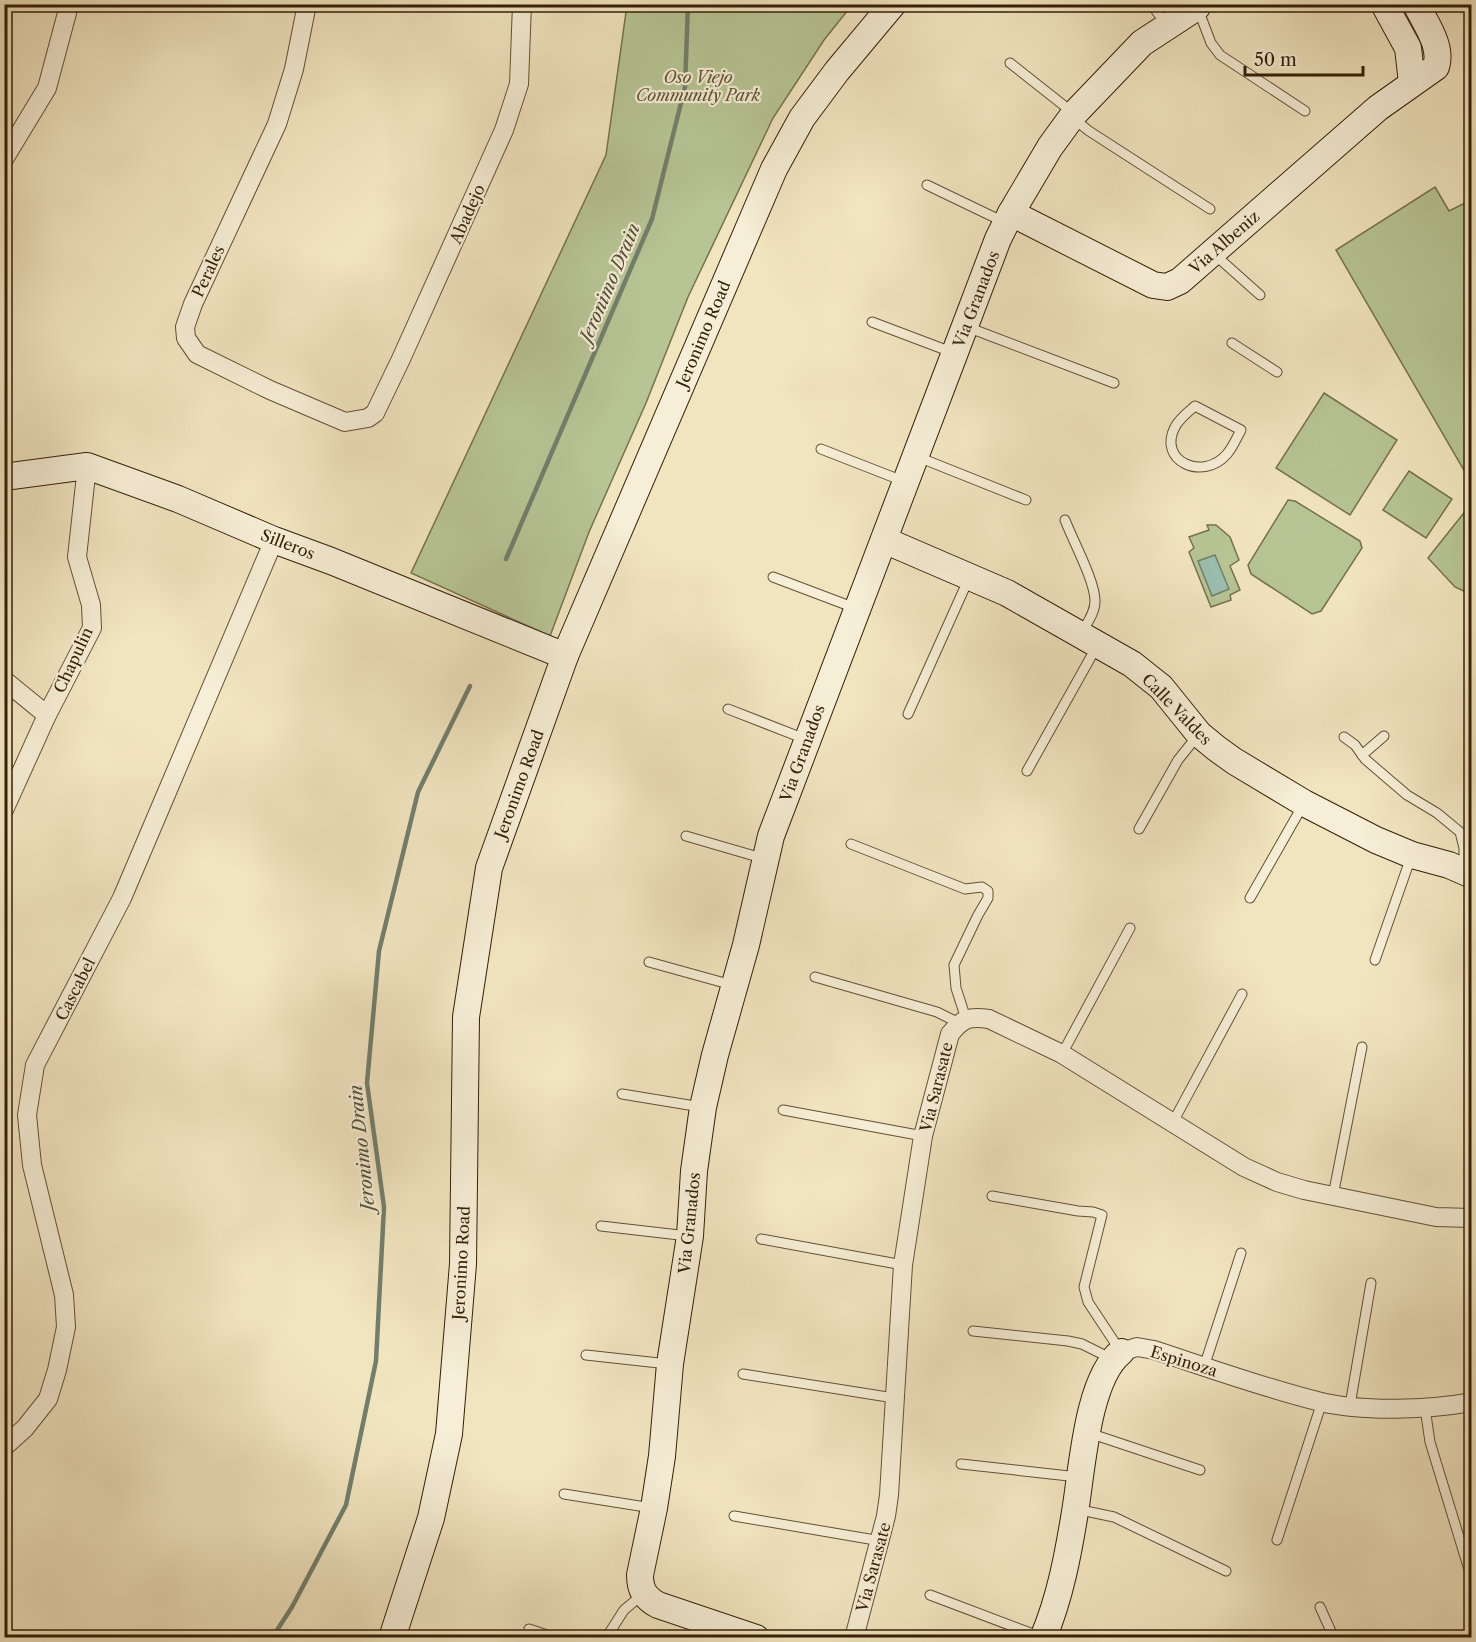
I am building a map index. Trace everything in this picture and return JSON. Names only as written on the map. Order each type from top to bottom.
[{"type":"street","points":[[4,159],[47,88],[67,13],[65,4]]},
{"type":"street","name":"Perales","points":[[307,4],[294,69],[277,124],[193,304],[185,327],[186,338],[197,354],[338,420],[353,422],[368,418],[375,413]]},
{"type":"street","name":"Abadejo","points":[[375,413],[504,130],[519,84],[522,4]]},
{"type":"street","name":"Jeronimo Road","points":[[392,1638],[432,1518],[449,1434],[463,1264],[466,1017],[489,868],[565,656],[774,169],[802,118],[837,71],[893,4]]},
{"type":"street","points":[[1384,4],[1408,48],[1412,83]]},
{"type":"street","name":"Via Albeniz","points":[[1009,218],[1153,285],[1167,287],[1180,281],[1358,125],[1436,67],[1438,60],[1433,39],[1416,4]]},
{"type":"street","name":"Via Granados","points":[[643,1594],[640,1575],[654,1508],[666,1428],[670,1364],[690,1236],[694,1171],[703,1107],[746,945],[765,859],[807,740],[905,482],[1009,218],[1050,147],[1073,116],[1142,43],[1198,6]]},
{"type":"street","name":"Silleros","points":[[4,477],[87,466],[178,499],[274,540],[565,656]]},
{"type":"street","name":"Chapulin","points":[[4,810],[47,715],[92,628],[91,605],[77,557],[87,466]]},
{"type":"street","name":"Cascabel","points":[[4,1447],[26,1428],[48,1399],[66,1328],[64,1295],[32,1165],[27,1114],[35,1065],[122,898],[274,540]]},
{"type":"street","name":"Calle Valdes","points":[[884,540],[1007,593],[1132,664],[1161,687],[1199,734],[1234,761],[1304,803],[1376,840],[1412,855],[1468,873]]},
{"type":"street","points":[[4,680],[47,715]]},
{"type":"street","points":[[963,1021],[977,1017],[989,1019],[1062,1054],[1244,1167],[1277,1182],[1436,1217],[1472,1218]]},
{"type":"street","name":"Via Sarasate","points":[[854,1638],[881,1541],[890,1495],[903,1266],[923,1136],[950,1034],[963,1021]]},
{"type":"street","name":"Espinoza","points":[[1117,1355],[1137,1347],[1145,1348],[1322,1402],[1425,1408],[1472,1402]]},
{"type":"street","points":[[1050,1635],[1075,1509],[1078,1477],[1087,1432],[1103,1374],[1117,1355]]},
{"type":"street","points":[[643,1594],[658,1605],[748,1636]]},
{"type":"lane","points":[[1150,4],[1167,26]]},
{"type":"lane","points":[[1198,6],[1211,43],[1220,55],[1305,111]]},
{"type":"lane","points":[[1010,63],[1089,131],[1209,209]]},
{"type":"lane","points":[[927,185],[1009,218]]},
{"type":"lane","points":[[1212,253],[1260,295]]},
{"type":"lane","points":[[872,322],[955,353]]},
{"type":"lane","points":[[965,326],[1114,383]]},
{"type":"lane","points":[[1232,343],[1277,372]]},
{"type":"lane","points":[[1195,406],[1241,430],[1226,455],[1206,468],[1196,469],[1186,466],[1178,459],[1172,448],[1171,436],[1176,425],[1195,406]]},
{"type":"lane","points":[[821,449],[905,482]]},
{"type":"lane","points":[[915,456],[1026,500]]},
{"type":"lane","points":[[1027,771],[1089,639],[1094,611],[1095,601],[1090,580],[1065,520]]},
{"type":"lane","points":[[908,714],[970,576]]},
{"type":"lane","points":[[773,577],[858,609]]},
{"type":"lane","points":[[728,709],[807,740]]},
{"type":"lane","points":[[1139,829],[1178,760],[1199,734]]},
{"type":"lane","points":[[1344,736],[1407,795],[1437,813],[1460,832],[1468,873]]},
{"type":"lane","points":[[1362,755],[1383,736]]},
{"type":"lane","points":[[1250,898],[1304,803]]},
{"type":"lane","points":[[686,836],[765,859]]},
{"type":"lane","points":[[851,844],[965,889],[982,887],[988,891],[988,898],[954,965],[963,1021]]},
{"type":"lane","points":[[1375,960],[1412,855]]},
{"type":"lane","points":[[1062,1054],[1130,928]]},
{"type":"lane","points":[[649,962],[734,985]]},
{"type":"lane","points":[[815,977],[963,1021]]},
{"type":"lane","points":[[1173,1122],[1242,994]]},
{"type":"lane","points":[[1333,1196],[1362,1047]]},
{"type":"lane","points":[[622,1094],[703,1107]]},
{"type":"lane","points":[[783,1110],[923,1136]]},
{"type":"lane","points":[[992,1196],[1102,1215],[1084,1287],[1088,1302],[1117,1355]]},
{"type":"lane","points":[[602,1226],[690,1236]]},
{"type":"lane","points":[[760,1239],[903,1266]]},
{"type":"lane","points":[[1204,1367],[1241,1253]]},
{"type":"lane","points":[[1350,1405],[1371,1283]]},
{"type":"lane","points":[[973,1331],[1068,1341],[1117,1355]]},
{"type":"lane","points":[[586,1355],[670,1364]]},
{"type":"lane","points":[[743,1374],[894,1398]]},
{"type":"lane","points":[[1276,1540],[1322,1402]]},
{"type":"lane","points":[[1425,1408],[1430,1442],[1470,1573]]},
{"type":"lane","points":[[1087,1432],[1200,1470]]},
{"type":"lane","points":[[961,1464],[1078,1477]]},
{"type":"lane","points":[[564,1494],[654,1508]]},
{"type":"lane","points":[[1075,1509],[1114,1517],[1226,1570]]},
{"type":"lane","points":[[734,1516],[881,1541]]},
{"type":"lane","points":[[606,1638],[624,1610],[643,1594]]},
{"type":"lane","points":[[930,1595],[1050,1635]]},
{"type":"lane","points":[[1320,1607],[1334,1638]]},
{"type":"lane","points":[[529,1629],[556,1638]]},
{"type":"green space","name":"Oso Viejo Community Park","points":[[627,5],[852,5],[824,40],[773,118],[688,297],[646,403],[589,532],[550,636],[411,573],[606,155]]},
{"type":"green space","points":[[1435,187],[1449,211],[1471,200],[1472,477],[1469,479],[1336,250]]},
{"type":"green space","points":[[1324,393],[1397,440],[1350,515],[1276,468]]},
{"type":"green space","points":[[1409,471],[1452,499],[1426,538],[1383,510]]},
{"type":"green space","points":[[1288,500],[1295,501],[1360,541],[1362,548],[1321,611],[1312,614],[1251,574],[1248,565]]},
{"type":"green space","points":[[1471,504],[1472,594],[1470,594],[1455,587],[1428,558]]},
{"type":"green space","points":[[1207,525],[1216,525],[1230,537],[1239,560],[1230,566],[1240,590],[1230,595],[1231,600],[1211,607],[1189,552],[1194,548],[1189,537],[1209,530]]},
{"type":"shaded area","points":[[1215,555],[1229,589],[1212,596],[1198,561]]},
{"type":"waterway","name":"Jeronimo Drain","points":[[506,559],[652,219],[685,87],[688,4]]},
{"type":"waterway","name":"Jeronimo Drain","points":[[272,1638],[292,1607],[346,1505],[376,1361],[384,1207],[367,1083],[379,951],[418,792],[470,686]]}]
